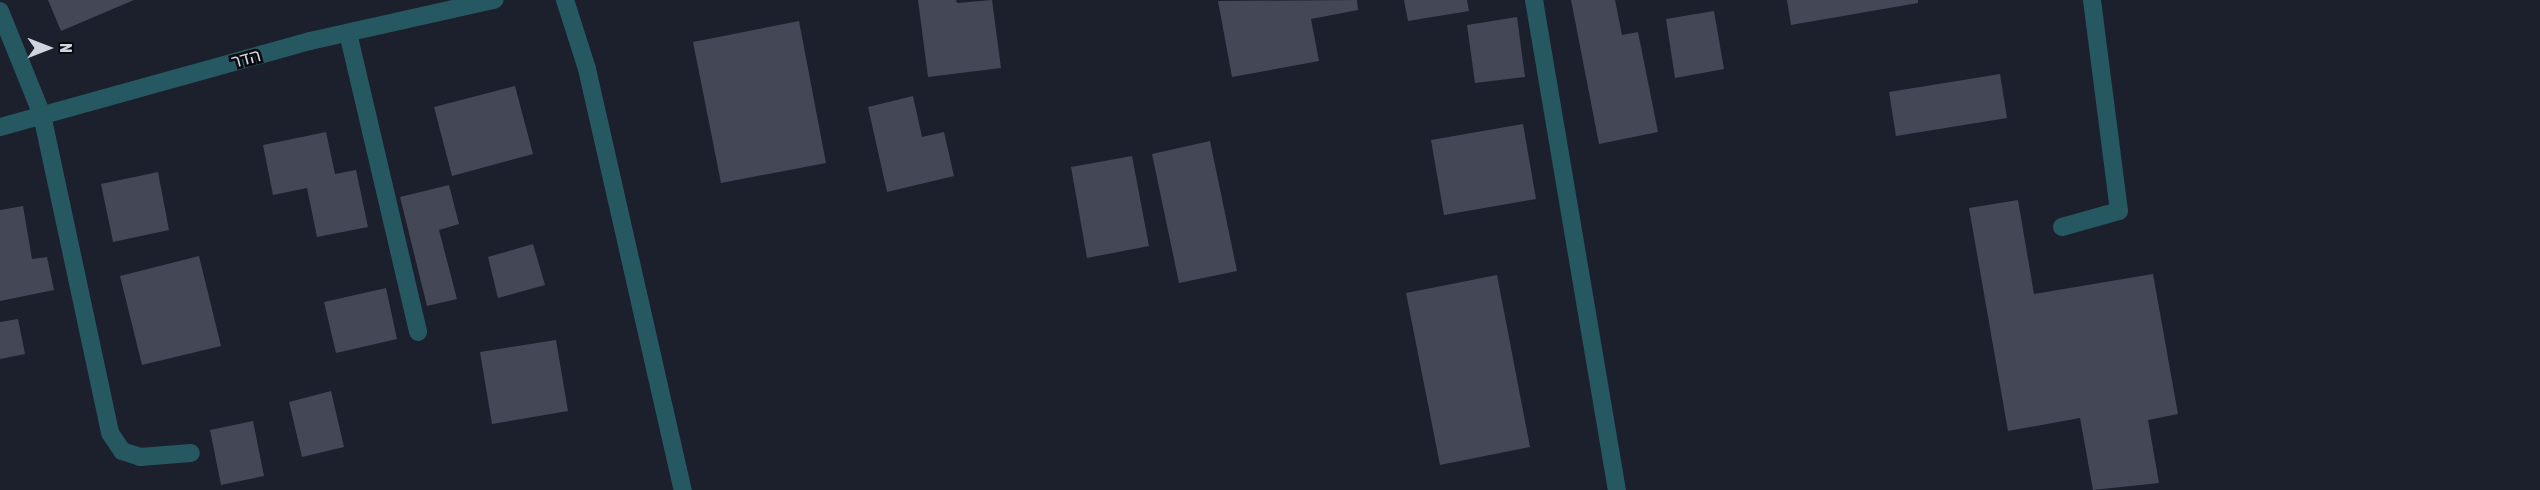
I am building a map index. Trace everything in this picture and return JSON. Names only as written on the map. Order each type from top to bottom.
[{"type":"street","name":"הדר","points":[[0,127],[348,33],[494,0]]},
{"type":"street","points":[[565,0],[587,69],[683,490]]},
{"type":"street","points":[[1534,0],[1617,490]]},
{"type":"street","points":[[2062,227],[2120,212],[2092,0]]},
{"type":"street","points":[[0,11],[42,115],[110,433],[122,451],[140,457],[191,453]]},
{"type":"street","points":[[348,33],[418,332]]},
{"type":"building","points":[[48,0],[134,0],[61,31]]},
{"type":"building","points":[[918,0],[956,0],[957,3],[992,0],[1001,68],[928,77]]},
{"type":"building","points":[[1357,0],[1358,10],[1311,19],[1319,61],[1232,77],[1218,1]]},
{"type":"building","points":[[1404,0],[1467,0],[1469,11],[1408,21]]},
{"type":"building","points":[[1571,0],[1615,0],[1622,35],[1638,32],[1658,132],[1599,144]]},
{"type":"building","points":[[1787,0],[1918,0],[1918,3],[1791,25]]},
{"type":"building","points":[[1714,11],[1724,69],[1675,78],[1666,19]]},
{"type":"building","points":[[1517,17],[1525,77],[1475,83],[1467,25]]},
{"type":"building","points":[[799,21],[826,163],[721,183],[693,42]]},
{"type":"building","points":[[2000,74],[2007,118],[1896,136],[1889,92]]},
{"type":"building","points":[[515,86],[533,154],[452,176],[434,107]]},
{"type":"building","points":[[913,96],[922,137],[944,132],[954,176],[887,192],[868,107]]},
{"type":"building","points":[[1523,124],[1536,199],[1444,215],[1431,140]]},
{"type":"building","points":[[326,132],[335,174],[356,170],[368,227],[317,237],[307,188],[273,195],[263,145]]},
{"type":"building","points":[[1210,141],[1237,271],[1179,283],[1152,154]]},
{"type":"building","points":[[1132,156],[1149,246],[1087,258],[1071,167]]},
{"type":"building","points":[[158,172],[169,230],[113,242],[101,184]]},
{"type":"building","points":[[449,185],[459,224],[439,230],[457,299],[427,306],[400,197]]},
{"type":"building","points":[[2018,200],[2034,294],[2153,274],[2178,414],[2148,420],[2159,483],[2093,490],[2080,418],[2008,431],[1969,208]]},
{"type":"building","points":[[23,206],[32,259],[47,257],[54,290],[0,301],[0,210]]},
{"type":"building","points":[[533,244],[545,285],[498,298],[488,257]]},
{"type":"building","points":[[199,256],[221,346],[142,365],[120,276]]},
{"type":"building","points":[[1497,275],[1530,447],[1440,465],[1406,293]]},
{"type":"building","points":[[386,288],[397,339],[336,353],[324,302]]},
{"type":"building","points":[[18,319],[25,354],[0,359],[0,322]]},
{"type":"building","points":[[556,340],[568,411],[492,424],[480,352]]},
{"type":"building","points":[[331,391],[344,447],[302,457],[289,402]]},
{"type":"building","points":[[253,421],[264,476],[221,485],[210,430]]}]
